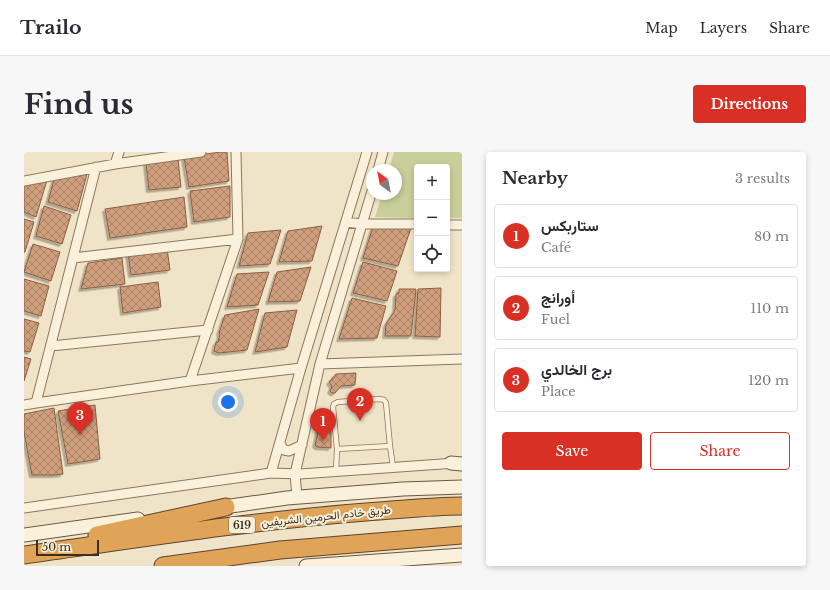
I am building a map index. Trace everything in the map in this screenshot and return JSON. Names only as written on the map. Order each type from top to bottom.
[{"type":"highway","name":"طريق خادم الحرمين الشريفين","points":[[24,555],[245,524],[442,506],[462,506]]},
{"type":"highway","points":[[24,551],[226,507]]},
{"type":"highway","points":[[163,566],[280,550],[462,535]]},
{"type":"main road","points":[[24,534],[297,497],[462,486]]},
{"type":"main road","points":[[306,566],[462,555]]},
{"type":"street","points":[[115,164],[119,152]]},
{"type":"street","points":[[24,180],[115,164],[202,152]]},
{"type":"street","points":[[190,381],[238,239],[236,152]]},
{"type":"street","points":[[271,473],[301,368],[367,152]]},
{"type":"street","points":[[380,164],[384,152]]},
{"type":"street","points":[[36,403],[96,167]]},
{"type":"street","points":[[297,497],[295,474],[320,364],[369,200]]},
{"type":"street","points":[[346,222],[362,224],[414,224]]},
{"type":"street","points":[[450,225],[462,225]]},
{"type":"street","points":[[73,258],[238,239]]},
{"type":"street","points":[[51,346],[208,330]]},
{"type":"street","points":[[320,364],[462,359]]},
{"type":"street","points":[[24,405],[190,381],[301,368]]},
{"type":"street","points":[[280,444],[284,450],[289,451],[302,445]]},
{"type":"street","points":[[24,508],[271,473],[295,474],[458,463]]},
{"type":"lane","points":[[336,471],[337,449],[332,407],[338,402],[380,399],[384,400],[386,403],[393,467]]},
{"type":"lane","points":[[337,449],[390,446]]},
{"type":"green space","points":[[394,152],[462,152],[462,218],[450,218],[450,164],[414,164],[414,218],[375,217],[380,200],[402,200],[402,164],[391,164]]},
{"type":"building","points":[[227,152],[229,181],[189,187],[184,157]]},
{"type":"building","points":[[178,159],[181,187],[149,190],[146,163]]},
{"type":"building","points":[[81,172],[87,174],[77,211],[48,202],[55,176],[73,176],[73,174],[80,176]]},
{"type":"building","points":[[47,180],[36,217],[24,212],[24,183]]},
{"type":"building","points":[[230,186],[230,217],[194,222],[190,191]]},
{"type":"building","points":[[184,197],[187,227],[110,238],[105,209]]},
{"type":"building","points":[[44,206],[71,215],[62,244],[36,236]]},
{"type":"building","points":[[24,219],[34,222],[25,252],[24,252]]},
{"type":"building","points":[[322,226],[312,261],[279,262],[288,231]]},
{"type":"building","points":[[373,227],[411,228],[398,266],[363,258]]},
{"type":"building","points":[[281,230],[270,264],[239,266],[248,233]]},
{"type":"building","points":[[33,244],[60,252],[51,281],[24,272]]},
{"type":"building","points":[[167,248],[170,270],[131,275],[128,253]]},
{"type":"building","points":[[122,258],[125,284],[81,289],[88,263]]},
{"type":"building","points":[[363,262],[397,271],[387,301],[353,293]]},
{"type":"building","points":[[311,267],[300,301],[268,302],[277,272]]},
{"type":"building","points":[[269,272],[258,305],[227,307],[237,274]]},
{"type":"building","points":[[24,279],[49,286],[41,316],[24,311]]},
{"type":"building","points":[[158,282],[161,307],[123,313],[120,287]]},
{"type":"building","points":[[441,288],[440,337],[415,336],[418,289]]},
{"type":"building","points":[[399,289],[416,289],[411,336],[385,336],[386,324],[395,310],[396,294],[399,293]]},
{"type":"building","points":[[352,298],[386,306],[377,338],[339,339]]},
{"type":"building","points":[[259,309],[247,350],[219,353],[214,351],[225,315]]},
{"type":"building","points":[[297,310],[287,347],[255,352],[265,313]]},
{"type":"building","points":[[24,319],[39,323],[30,352],[24,351]]},
{"type":"building","points":[[24,357],[31,359],[24,381]]},
{"type":"building","points":[[356,373],[355,385],[341,386],[335,393],[330,391],[332,386],[329,382],[336,374]]},
{"type":"building","points":[[95,405],[100,459],[68,464],[58,411]]},
{"type":"building","points":[[54,408],[63,474],[32,475],[24,432],[24,414]]},
{"type":"building","points":[[329,422],[331,427],[331,448],[317,447],[315,445],[320,423]]},
{"type":"place","name":"أورانج","points":[[360,421]]},
{"type":"place","name":"برج الخالدي","points":[[80,435]]},
{"type":"place","name":"ستاربكس","points":[[323,441]]}]
